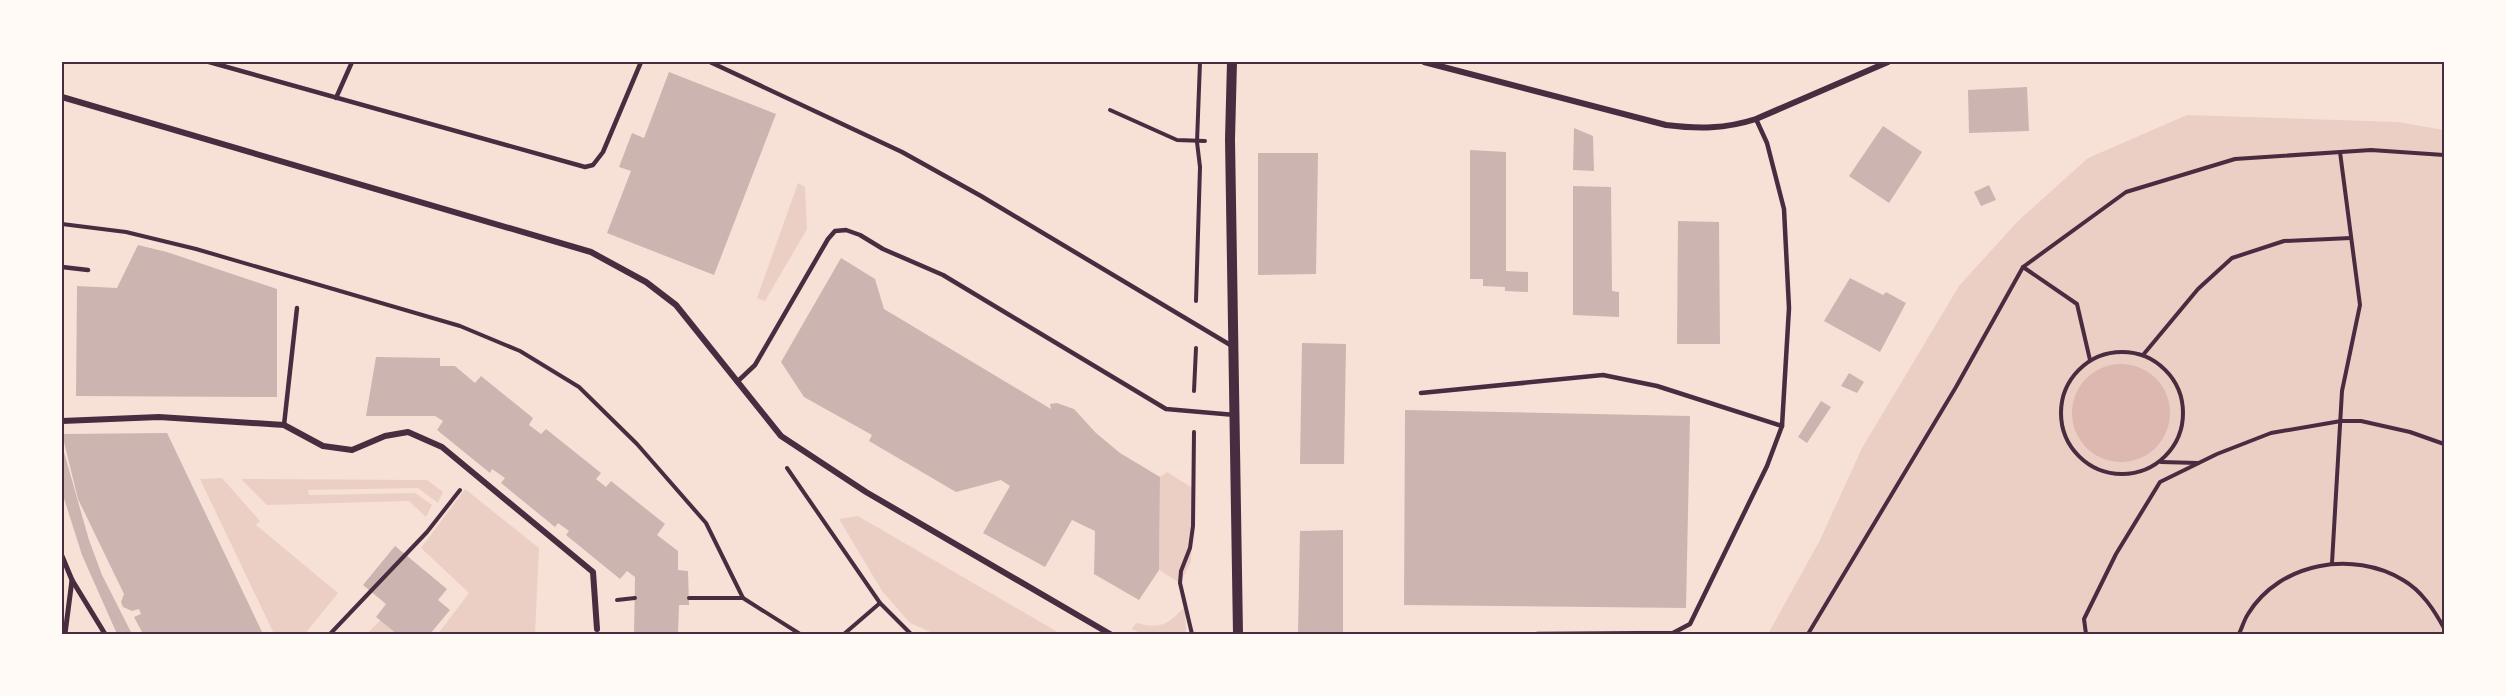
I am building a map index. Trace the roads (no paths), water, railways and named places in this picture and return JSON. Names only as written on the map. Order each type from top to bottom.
[{"type":"street","points":[[1232,62],[1230,139],[1238,634]]},
{"type":"street","points":[[1424,62],[1666,125],[1699,129],[1733,126],[1756,119],[1888,62]]},
{"type":"street","points":[[62,97],[591,252],[646,282],[676,305],[781,436],[866,492],[1110,634]]},
{"type":"street","points":[[62,421],[159,417],[284,425],[323,446],[352,450],[385,436],[408,432],[442,447],[593,572],[597,629]]},
{"type":"street","points":[[62,556],[72,580],[105,634]]},
{"type":"street","points":[[65,634],[72,580]]},
{"type":"lane","points":[[209,62],[585,167],[593,165],[603,152],[641,62]]},
{"type":"lane","points":[[336,98],[352,62]]},
{"type":"lane","points":[[710,62],[902,152],[1052,238],[1234,347]]},
{"type":"lane","points":[[1537,634],[1673,633],[1690,624],[1767,466],[1782,426],[1789,308],[1784,209],[1767,143],[1756,119]]},
{"type":"lane","points":[[737,382],[754,365],[828,239],[835,231],[846,231],[860,235],[883,249],[942,275],[1166,409],[1235,415]]},
{"type":"lane","points":[[62,267],[88,270]]},
{"type":"lane","points":[[284,425],[297,308]]},
{"type":"lane","points":[[1421,393],[1603,375],[1657,386],[1782,426]]}]
